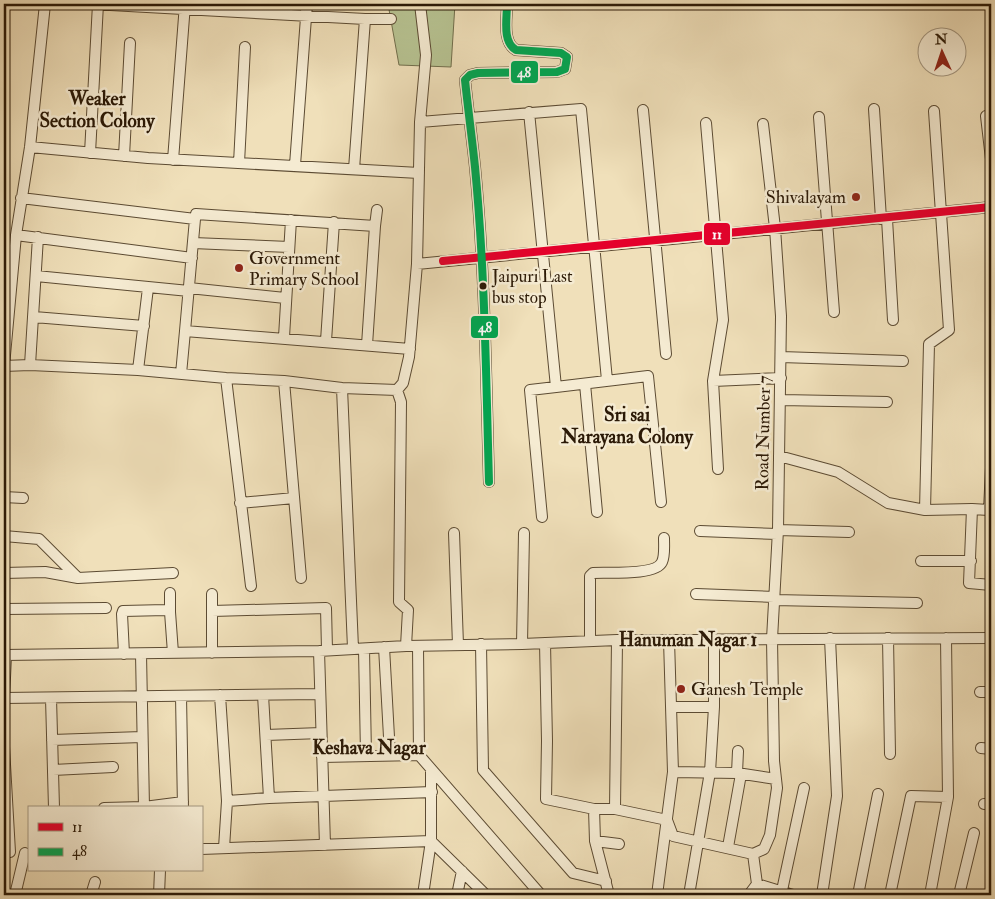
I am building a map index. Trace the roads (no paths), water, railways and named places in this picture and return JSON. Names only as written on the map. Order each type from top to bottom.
[{"type":"street","points":[[45,4],[30,147],[16,235],[4,366],[30,364],[138,370],[284,381],[342,388],[397,390],[403,384],[410,348],[417,264],[420,122],[426,55],[420,4]]},
{"type":"street","points":[[92,4],[248,8],[306,16],[391,19]]},
{"type":"street","points":[[90,153],[98,4]]},
{"type":"street","points":[[295,166],[306,4]]},
{"type":"street","points":[[489,482],[481,258],[475,167],[465,80],[470,75],[478,73],[557,72],[565,69],[567,57],[561,53],[516,50],[510,47],[507,40],[507,4]]},
{"type":"street","points":[[173,160],[185,7]]},
{"type":"street","points":[[354,170],[365,19]]},
{"type":"street","points":[[124,156],[130,43]]},
{"type":"street","points":[[239,164],[245,48]]},
{"type":"street","points":[[420,122],[580,109],[607,380]]},
{"type":"street","points":[[874,109],[893,320]]},
{"type":"street","points":[[644,110],[666,354]]},
{"type":"street","points":[[924,510],[929,344],[949,330],[934,111]]},
{"type":"street","points":[[529,112],[556,387]]},
{"type":"street","points":[[986,116],[991,159]]},
{"type":"street","points":[[819,117],[834,312]]},
{"type":"street","points":[[706,123],[714,234],[723,320],[713,381],[718,469]]},
{"type":"street","name":"Road Number 7","points":[[753,854],[764,849],[770,834],[777,788],[774,761],[772,638],[778,532],[782,316],[775,228],[763,124]]},
{"type":"street","points":[[30,147],[173,160],[419,172]]},
{"type":"street","points":[[21,198],[195,219]]},
{"type":"street","points":[[417,264],[991,207]]},
{"type":"street","points":[[367,345],[377,210]]},
{"type":"street","points":[[181,374],[196,214],[375,226]]},
{"type":"street","points":[[284,337],[285,298],[292,220]]},
{"type":"street","points":[[326,341],[334,222]]},
{"type":"street","points":[[16,235],[192,258]]},
{"type":"street","points":[[30,364],[38,237]]},
{"type":"street","points":[[193,243],[289,247]]},
{"type":"street","points":[[36,276],[148,288],[189,289],[285,298]]},
{"type":"street","points":[[138,370],[148,288]]},
{"type":"street","points":[[34,317],[144,326]]},
{"type":"street","points":[[185,331],[410,348]]},
{"type":"street","points":[[781,357],[902,361]]},
{"type":"street","points":[[542,518],[530,390],[648,376],[661,502]]},
{"type":"street","points":[[226,378],[251,586]]},
{"type":"street","points":[[713,381],[781,378]]},
{"type":"street","points":[[284,381],[301,578]]},
{"type":"street","points":[[585,384],[598,512]]},
{"type":"street","points":[[342,388],[352,648]]},
{"type":"street","points":[[397,390],[401,402],[399,602],[408,610],[406,646]]},
{"type":"street","points":[[781,400],[887,402]]},
{"type":"street","points":[[779,456],[838,472],[888,503],[924,510],[990,510],[991,468]]},
{"type":"street","points":[[4,497],[23,498]]},
{"type":"street","points":[[240,503],[294,498]]},
{"type":"street","points":[[972,509],[969,583],[991,585]]},
{"type":"street","points":[[700,531],[849,532]]},
{"type":"street","points":[[454,533],[458,645]]},
{"type":"street","points":[[522,644],[524,533]]},
{"type":"street","points":[[4,536],[39,539],[78,578]]},
{"type":"street","points":[[590,642],[590,576],[593,573],[649,571],[658,568],[662,561],[664,538]]},
{"type":"street","points":[[921,561],[970,561]]},
{"type":"street","points":[[4,573],[44,572],[78,578],[173,573]]},
{"type":"street","points":[[170,593],[173,654]]},
{"type":"street","points":[[212,594],[212,653]]},
{"type":"street","points":[[696,594],[774,599],[916,603]]},
{"type":"street","points":[[4,609],[106,608]]},
{"type":"street","points":[[212,611],[326,608],[320,694],[325,845]]},
{"type":"street","points":[[124,654],[123,612],[166,610],[170,612]]},
{"type":"street","points":[[822,895],[837,796],[830,638]]},
{"type":"street","points":[[888,638],[890,754]]},
{"type":"street","points":[[931,895],[948,796],[946,638]]},
{"type":"street","points":[[320,694],[4,699],[5,655],[173,654],[616,640],[991,638]]},
{"type":"street","points":[[688,895],[710,772],[714,707],[714,639]]},
{"type":"street","points":[[615,809],[616,640]]},
{"type":"street","points":[[657,895],[674,772],[669,640]]},
{"type":"street","points":[[545,643],[546,799],[594,809],[615,809],[667,820]]},
{"type":"street","points":[[482,644],[483,770],[573,872],[606,882]]},
{"type":"street","points":[[418,646],[419,755],[539,895]]},
{"type":"street","points":[[384,647],[390,755]]},
{"type":"street","points":[[364,649],[366,756]]},
{"type":"street","points":[[141,654],[144,806]]},
{"type":"street","points":[[220,695],[227,801],[224,848]]},
{"type":"street","points":[[264,695],[268,798]]},
{"type":"street","points":[[164,806],[183,805],[181,696]]},
{"type":"street","points":[[51,698],[54,806]]},
{"type":"street","points":[[672,707],[714,707]]},
{"type":"street","points":[[266,736],[322,733]]},
{"type":"street","points":[[52,740],[142,737]]},
{"type":"street","points":[[4,747],[7,852],[27,853],[14,895]]},
{"type":"street","points":[[728,848],[739,774],[738,751]]},
{"type":"street","points":[[322,757],[419,755]]},
{"type":"street","points":[[53,770],[113,767]]},
{"type":"street","points":[[423,895],[431,841],[431,770]]},
{"type":"street","points":[[674,772],[710,772],[776,779]]},
{"type":"street","points":[[781,894],[804,788]]},
{"type":"street","points":[[227,801],[432,792]]},
{"type":"street","points":[[858,895],[878,794]]},
{"type":"street","points":[[890,895],[911,796],[948,796]]},
{"type":"street","points":[[594,809],[594,841],[609,895]]},
{"type":"street","points":[[667,820],[673,836],[753,854],[758,884],[750,895]]},
{"type":"street","points":[[960,895],[974,833]]},
{"type":"street","points":[[202,849],[431,841],[486,895]]},
{"type":"street","points":[[594,841],[619,844]]},
{"type":"street","points":[[457,895],[462,871]]},
{"type":"street","points":[[160,872],[160,895]]},
{"type":"street","points":[[91,895],[95,882]]},
{"type":"street","points":[[758,884],[781,894],[793,895]]},
{"type":"place","name":"Shivalayam","points":[[856,197]]},
{"type":"place","name":"Government Primary School","points":[[239,268]]},
{"type":"place","name":"Jaipuri Last bus stop","points":[[483,286]]},
{"type":"place","name":"Ganesh Temple","points":[[681,689]]},
{"type":"district","name":"Weaker Section Colony","points":[[97,109]]},
{"type":"district","name":"Sri sai Narayana Colony","points":[[627,425]]},
{"type":"district","name":"Hanuman Nagar 1","points":[[688,639]]},
{"type":"district","name":"Keshava Nagar","points":[[369,747]]}]
